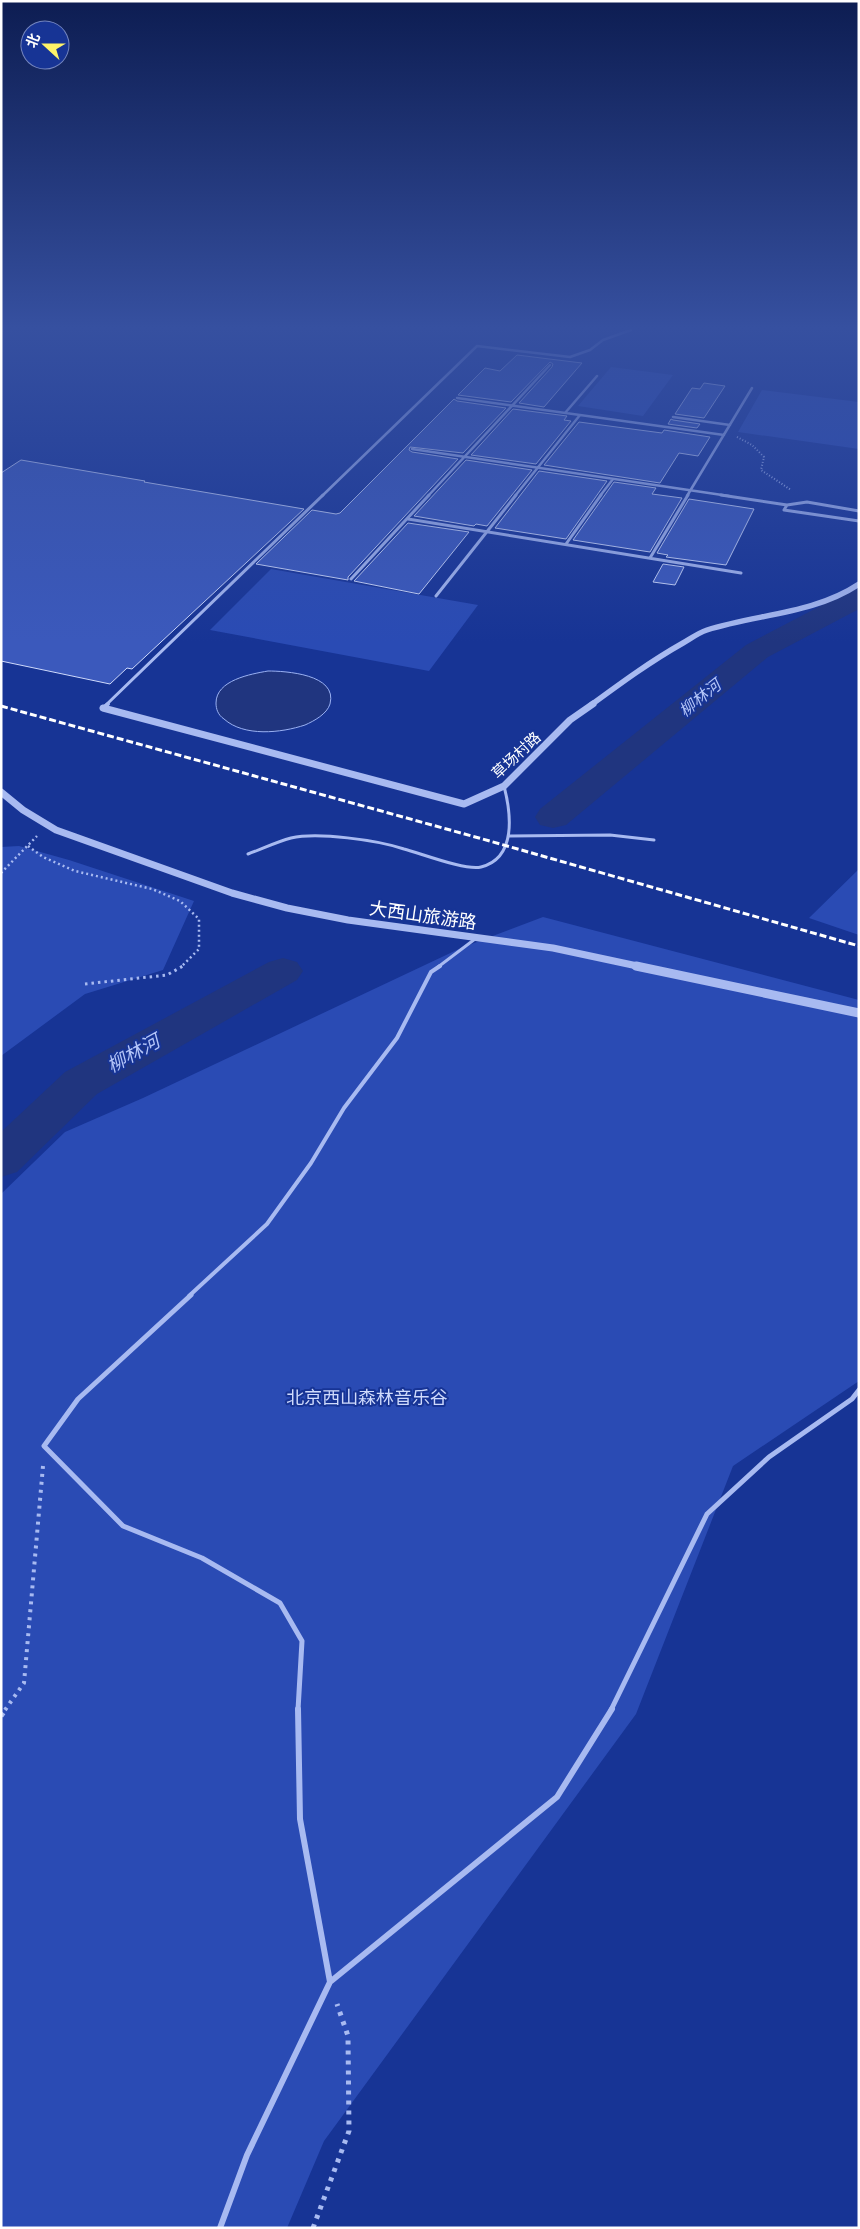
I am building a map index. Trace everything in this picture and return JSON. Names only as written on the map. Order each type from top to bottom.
[{"type":"street","points":[[103,708],[386,434]]},
{"type":"street","points":[[352,580],[487,434]]},
{"type":"street","points":[[436,596],[565,434]]},
{"type":"street","points":[[650,558],[724,435],[717,434]]},
{"type":"street","points":[[412,449],[787,505],[804,502],[859,511]]},
{"type":"street","points":[[566,544],[613,479]]},
{"type":"street","points":[[787,505],[784,510],[859,521]]},
{"type":"street","points":[[408,519],[741,573]]},
{"type":"street","name":"草场村路","points":[[103,708],[464,804],[504,786],[570,720],[661,655],[704,631],[748,618],[801,610],[841,596],[859,584]]},
{"type":"street","name":"大西山旅游路","points":[[1,792],[48,825],[82,840],[127,854],[232,893],[287,908],[348,920],[554,948],[859,1013]]},
{"type":"lane","points":[[248,854],[292,838],[344,836],[402,848],[444,862],[480,868],[496,860],[510,836],[509,804],[504,786]]},
{"type":"lane","points":[[510,836],[610,835],[654,840]]},
{"type":"lane","points":[[330,1982],[300,1819],[298,1701],[302,1640],[280,1603],[202,1558],[123,1526],[44,1446],[78,1399],[267,1224],[311,1163],[344,1108],[397,1038],[431,972],[477,938]]},
{"type":"lane","points":[[220,2228],[248,2155],[330,1982],[557,1797],[611,1710],[707,1514],[769,1457],[852,1399],[859,1390]]},
{"type":"path","points":[[724,435],[746,440],[764,457],[761,470],[786,486],[804,502]]},
{"type":"path","points":[[1,873],[48,825]]},
{"type":"path","points":[[28,846],[43,857],[75,871],[152,889],[180,901],[199,919],[199,949],[184,965],[167,975],[85,984]]},
{"type":"path","points":[[1,1716],[24,1683],[44,1446]]},
{"type":"path","points":[[313,2228],[349,2132],[348,2036],[330,1982]]},
{"type":"green space","points":[[752,434],[859,434],[859,449]]},
{"type":"green space","points":[[271,569],[478,605],[429,671],[210,630]]},
{"type":"green space","points":[[19,846],[69,860],[194,901],[163,970],[85,994],[1,1056],[1,847]]},
{"type":"green space","points":[[859,869],[859,935],[809,918]]},
{"type":"green space","name":"北京西山森林音乐谷","points":[[543,917],[859,1000],[859,1381],[733,1466],[636,1714],[324,2141],[287,2228],[1,2228],[1,1194],[65,1132],[143,1098],[461,948]]},
{"type":"shaded area","points":[[268,671],[286,672],[318,680],[326,686],[330,694],[328,708],[320,717],[305,725],[285,730],[263,732],[242,729],[232,725],[220,716],[216,703],[222,689],[244,676]]},
{"type":"building","points":[[419,434],[481,434],[463,453],[410,447],[409,450],[412,452],[458,459],[348,577],[348,580],[256,564],[312,510],[340,513]]},
{"type":"building","points":[[490,434],[560,434],[536,464],[471,455]]},
{"type":"building","points":[[569,434],[690,434],[710,437],[698,456],[679,453],[660,483],[544,465]]},
{"type":"building","points":[[21,460],[304,509],[132,669],[127,668],[110,684],[1,661],[1,473]]},
{"type":"building","points":[[466,460],[532,470],[487,526],[476,524],[474,526],[414,516]]},
{"type":"building","points":[[539,471],[607,481],[566,539],[495,528]]},
{"type":"building","points":[[614,482],[656,488],[652,494],[682,498],[650,552],[573,540]]},
{"type":"building","points":[[689,499],[754,509],[726,565],[666,557],[668,555],[657,553]]},
{"type":"building","points":[[408,523],[469,532],[419,594],[354,581]]},
{"type":"building","points":[[663,564],[684,567],[675,585],[653,582]]},
{"type":"waterway","name":"柳林河","points":[[553,817],[757,651],[859,597]]},
{"type":"waterway","name":"柳林河","points":[[1,1160],[81,1083],[283,971]]},
{"type":"railway","points":[[1,706],[479,838],[859,946]]}]
